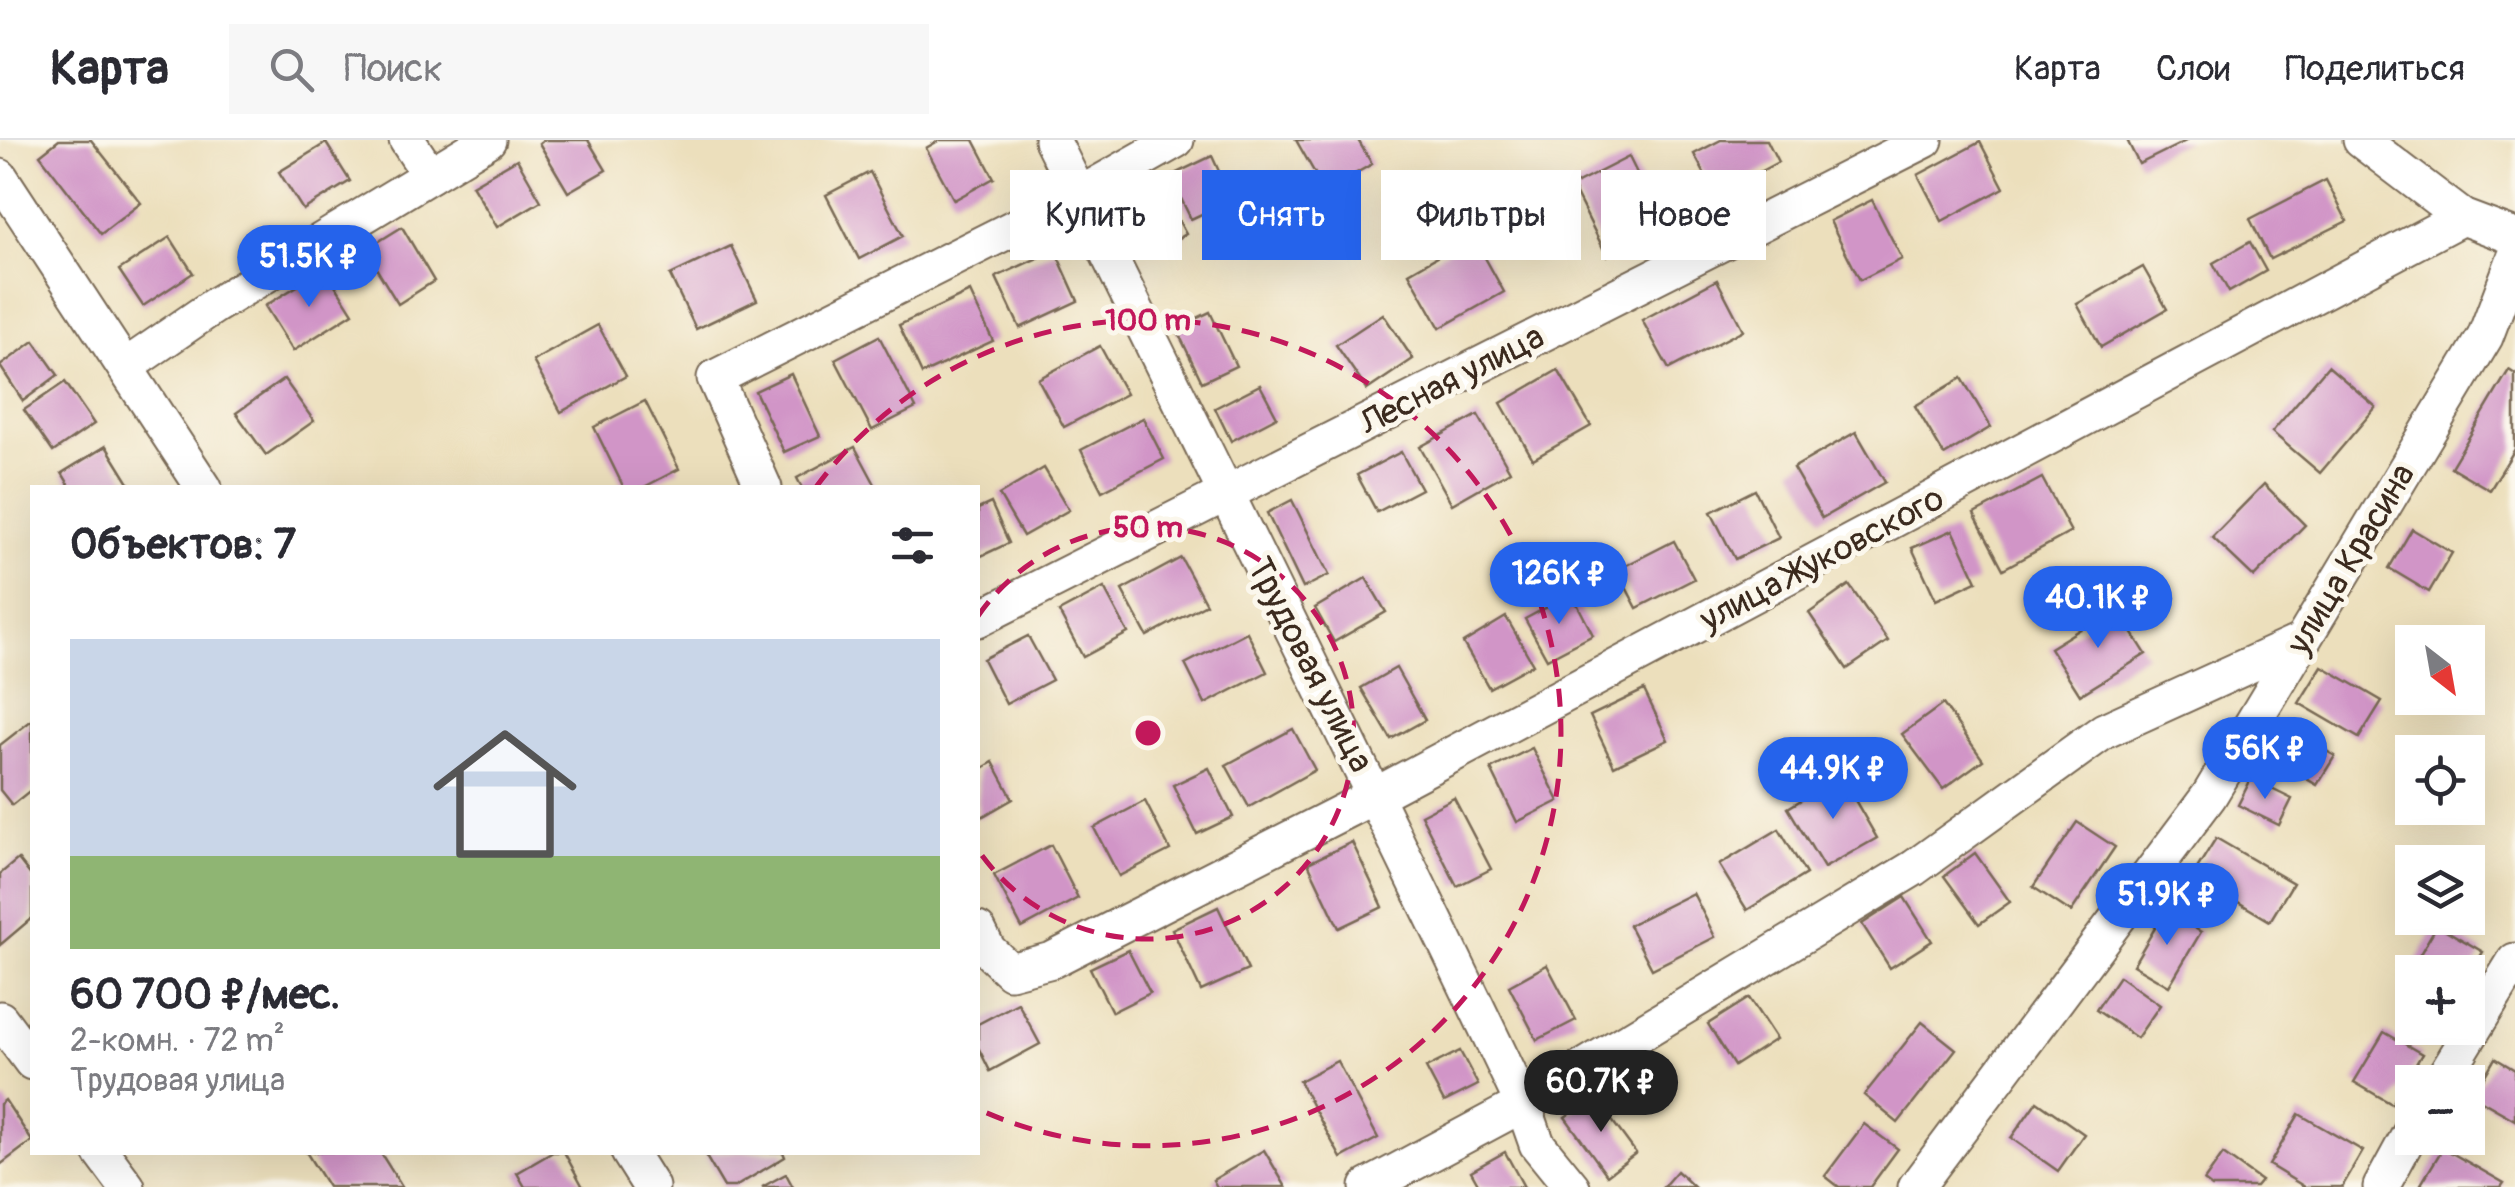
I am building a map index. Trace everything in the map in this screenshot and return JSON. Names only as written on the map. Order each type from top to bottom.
[{"type":"street","points":[[408,140],[430,175]]},
{"type":"street","points":[[125,367],[214,306],[488,140]]},
{"type":"street","name":"Трудовая улица","points":[[1052,140],[1067,170]]},
{"type":"street","points":[[1123,170],[1176,140]]},
{"type":"street","name":"Лесная улица","points":[[980,618],[1926,140]]},
{"type":"street","points":[[2361,140],[2462,217],[2515,237]]},
{"type":"street","points":[[0,177],[202,485]]},
{"type":"street","name":"улица Жуковского","points":[[980,934],[988,950],[1010,971],[1052,960],[1376,795],[2462,217]]},
{"type":"street","points":[[763,485],[715,378],[1010,230]]},
{"type":"street","name":"улица Красина","points":[[1916,1187],[2208,796],[2485,336],[2515,258]]},
{"type":"street","name":"Трудовая улица","points":[[1110,260],[1224,496],[1376,795],[1523,1104],[1537,1144],[1572,1187]]},
{"type":"street","points":[[1368,1187],[1523,1104],[1914,868],[2104,731],[2302,641]]},
{"type":"street","points":[[2451,1065],[2515,961]]},
{"type":"street","points":[[0,1018],[30,1059]]},
{"type":"street","points":[[103,1155],[127,1187]]},
{"type":"street","points":[[631,1155],[651,1187]]},
{"type":"street","points":[[2380,1187],[2398,1155]]},
{"type":"building","points":[[59,140],[91,140],[141,203],[101,234],[40,155]]},
{"type":"building","points":[[588,140],[606,170],[568,192],[539,143]]},
{"type":"building","points":[[940,140],[974,140],[994,178],[954,200],[926,148]]},
{"type":"building","points":[[1296,140],[1358,140],[1372,164],[1361,170],[1313,170]]},
{"type":"building","points":[[1721,140],[1767,140],[1778,162],[1763,170],[1703,170],[1694,154]]},
{"type":"building","points":[[2127,140],[2188,140],[2139,164]]},
{"type":"building","points":[[1980,142],[2004,188],[1942,221],[1918,175]]},
{"type":"building","points":[[326,143],[350,181],[303,210],[279,172]]},
{"type":"building","points":[[1212,156],[1218,170],[1202,170],[1202,214],[1191,219],[1182,201],[1182,170]]},
{"type":"building","points":[[1629,157],[1635,170],[1603,170]]},
{"type":"building","points":[[517,159],[541,201],[497,227],[472,185]]},
{"type":"building","points":[[1601,171],[1601,244],[1581,204],[1581,181]]},
{"type":"building","points":[[870,172],[903,236],[859,259],[826,195]]},
{"type":"building","points":[[2326,180],[2347,221],[2270,259],[2250,219]]},
{"type":"building","points":[[1872,200],[1902,259],[1860,280],[1830,221]]},
{"type":"building","points":[[402,227],[434,281],[398,304],[365,250]]},
{"type":"building","points":[[170,237],[193,273],[143,306],[119,270]]},
{"type":"building","points":[[2250,242],[2266,271],[2229,292],[2213,263]]},
{"type":"building","points":[[731,246],[757,300],[696,329],[670,275]]},
{"type":"building","points":[[1033,260],[1060,260],[1078,301],[1020,328],[996,277]]},
{"type":"building","points":[[1431,260],[1486,260],[1504,292],[1440,328],[1409,273]]},
{"type":"building","points":[[2143,267],[2167,309],[2101,347],[2077,304]]},
{"type":"building","points":[[325,269],[353,313],[293,351],[265,306]]},
{"type":"building","points":[[1717,280],[1743,330],[1669,369],[1642,320]]},
{"type":"building","points":[[970,292],[993,341],[922,374],[899,325]]},
{"type":"building","points":[[1210,312],[1236,366],[1202,382],[1176,328]]},
{"type":"building","points":[[1383,314],[1413,359],[1367,390],[1336,345]]},
{"type":"building","points":[[598,325],[626,376],[561,412],[533,361]]},
{"type":"building","points":[[879,336],[916,408],[872,430],[835,359]]},
{"type":"building","points":[[34,341],[58,375],[23,401],[0,366]]},
{"type":"building","points":[[1100,346],[1126,394],[1064,427],[1038,379]]},
{"type":"building","points":[[2328,366],[2376,407],[2320,473],[2272,432]]},
{"type":"building","points":[[1558,370],[1591,426],[1533,459],[1501,403]]},
{"type":"building","points":[[2509,370],[2515,374],[2515,449],[2490,490],[2451,467]]},
{"type":"building","points":[[791,374],[820,436],[784,452],[755,391]]},
{"type":"building","points":[[1962,378],[1991,427],[1944,455],[1915,406]]},
{"type":"building","points":[[284,379],[314,421],[266,455],[236,413]]},
{"type":"building","points":[[65,382],[94,424],[53,452],[24,410]]},
{"type":"building","points":[[1260,385],[1277,417],[1231,441],[1215,408]]},
{"type":"building","points":[[645,401],[679,469],[648,485],[623,485],[594,427]]},
{"type":"building","points":[[1478,415],[1510,471],[1452,504],[1420,447]]},
{"type":"building","points":[[1143,418],[1164,459],[1102,491],[1081,450]]},
{"type":"building","points":[[1856,432],[1885,482],[1822,518],[1793,468]]},
{"type":"building","points":[[106,446],[130,485],[69,485],[62,473]]},
{"type":"building","points":[[855,447],[875,485],[800,485],[797,478]]},
{"type":"building","points":[[1401,452],[1421,489],[1377,512],[1357,475]]},
{"type":"building","points":[[1044,468],[1069,510],[1023,536],[999,495]]},
{"type":"building","points":[[2042,478],[2071,532],[2003,569],[1974,514]]},
{"type":"building","points":[[2264,484],[2305,525],[2254,577],[2212,537]]},
{"type":"building","points":[[1755,490],[1779,538],[1735,559],[1711,512]]},
{"type":"building","points":[[1292,500],[1329,575],[1303,588],[1267,513]]},
{"type":"building","points":[[991,503],[1009,543],[980,557],[980,508]]},
{"type":"building","points":[[2412,529],[2452,553],[2429,592],[2389,568]]},
{"type":"building","points":[[1953,530],[1977,581],[1936,600],[1912,548]]},
{"type":"building","points":[[1674,541],[1694,579],[1637,608],[1617,570]]},
{"type":"building","points":[[1181,558],[1206,604],[1147,636],[1122,590]]},
{"type":"building","points":[[1366,578],[1386,612],[1334,642],[1315,608]]},
{"type":"building","points":[[1849,585],[1888,641],[1847,669],[1809,613]]},
{"type":"building","points":[[1104,588],[1128,633],[1083,657],[1059,612]]},
{"type":"building","points":[[1572,594],[1593,635],[1547,659],[1525,619]]},
{"type":"building","points":[[2116,607],[2146,654],[2080,695],[2050,648]]},
{"type":"building","points":[[1506,617],[1533,664],[1489,688],[1463,643]]},
{"type":"building","points":[[1247,632],[1267,672],[1205,704],[1185,664]]},
{"type":"building","points":[[1028,636],[1052,680],[1006,704],[983,659]]},
{"type":"building","points":[[2322,666],[2382,701],[2359,738],[2299,703]]},
{"type":"building","points":[[1396,668],[1425,720],[1391,739],[1361,688]]},
{"type":"building","points":[[1644,690],[1668,740],[1614,766],[1590,716]]},
{"type":"building","points":[[1943,704],[1983,760],[1943,789],[1902,734]]},
{"type":"building","points":[[30,722],[30,791],[12,805],[0,790],[0,745]]},
{"type":"building","points":[[2286,728],[2335,756],[2317,785],[2269,757]]},
{"type":"building","points":[[1293,729],[1315,770],[1249,807],[1226,765]]},
{"type":"building","points":[[1532,748],[1559,801],[1517,822],[1491,769]]},
{"type":"building","points":[[993,762],[1013,799],[980,818],[980,770]]},
{"type":"building","points":[[1209,768],[1233,817],[1197,834],[1173,785]]},
{"type":"building","points":[[1841,776],[1877,838],[1824,868],[1788,808]]},
{"type":"building","points":[[2251,779],[2292,799],[2279,825],[2238,805]]},
{"type":"building","points":[[1454,798],[1491,869],[1457,886],[1421,815]]},
{"type":"building","points":[[1145,801],[1170,850],[1119,876],[1094,828]]},
{"type":"building","points":[[2077,822],[2115,847],[2071,912],[2033,887]]},
{"type":"building","points":[[1779,829],[1806,874],[1747,910],[1719,865]]},
{"type":"building","points":[[2216,838],[2293,883],[2270,921],[2193,875]]},
{"type":"building","points":[[1352,842],[1383,907],[1339,928],[1308,863]]},
{"type":"building","points":[[1051,845],[1078,898],[1022,928],[994,875]]},
{"type":"building","points":[[1975,853],[2010,902],[1979,924],[1944,876]]},
{"type":"building","points":[[18,859],[30,874],[30,920],[0,945],[0,874]]},
{"type":"building","points":[[1693,893],[1715,937],[1652,969],[1629,925]]},
{"type":"building","points":[[1904,897],[1932,941],[1890,968],[1862,924]]},
{"type":"building","points":[[1218,907],[1248,970],[1201,991],[1172,929]]},
{"type":"building","points":[[2165,911],[2201,932],[2169,986],[2133,965]]},
{"type":"building","points":[[2431,935],[2454,935],[2483,952],[2481,955],[2419,955]]},
{"type":"building","points":[[1128,950],[1150,993],[1112,1012],[1090,968]]},
{"type":"building","points":[[1547,965],[1576,1020],[1537,1040],[1509,986]]},
{"type":"building","points":[[2119,976],[2160,1005],[2137,1038],[2096,1010]]},
{"type":"building","points":[[1749,998],[1776,1039],[1734,1066],[1708,1024]]},
{"type":"building","points":[[1018,1003],[1040,1044],[990,1071],[980,1051],[980,1023]]},
{"type":"building","points":[[1922,1022],[1956,1049],[1898,1123],[1864,1095]]},
{"type":"building","points":[[2384,1032],[2395,1038],[2395,1045],[2406,1045],[2422,1054],[2415,1065],[2395,1065],[2392,1104],[2354,1082]]},
{"type":"building","points":[[1460,1051],[1478,1085],[1444,1102],[1426,1068]]},
{"type":"building","points":[[2495,1058],[2515,1070],[2515,1120],[2485,1103],[2485,1075]]},
{"type":"building","points":[[1337,1061],[1378,1138],[1341,1158],[1299,1081]]},
{"type":"building","points":[[1594,1096],[1636,1153],[1607,1175],[1565,1117]]},
{"type":"building","points":[[5,1100],[30,1142],[0,1165],[0,1104]]},
{"type":"building","points":[[2037,1101],[2084,1134],[2058,1171],[2011,1138]]},
{"type":"building","points":[[2299,1114],[2363,1151],[2342,1187],[2305,1187],[2269,1165]]},
{"type":"building","points":[[1864,1124],[1898,1149],[1870,1187],[1839,1187],[1825,1176]]},
{"type":"building","points":[[1264,1150],[1286,1187],[1217,1187],[1213,1180]]},
{"type":"building","points":[[1505,1152],[1524,1187],[1480,1187],[1471,1171]]},
{"type":"building","points":[[2223,1154],[2261,1181],[2256,1187],[2212,1187],[2204,1181]]},
{"type":"building","points":[[308,1155],[382,1155],[402,1187],[328,1187]]},
{"type":"building","points":[[548,1155],[566,1155],[583,1187],[525,1187],[517,1173]]},
{"type":"building","points":[[705,1155],[784,1155],[735,1187],[724,1187]]},
{"type":"building","points":[[2439,1155],[2455,1155],[2504,1183],[2501,1187],[2421,1184]]},
{"type":"building","points":[[1677,1171],[1694,1187],[1663,1187]]},
{"type":"building","points":[[786,1174],[793,1187],[762,1187]]}]
